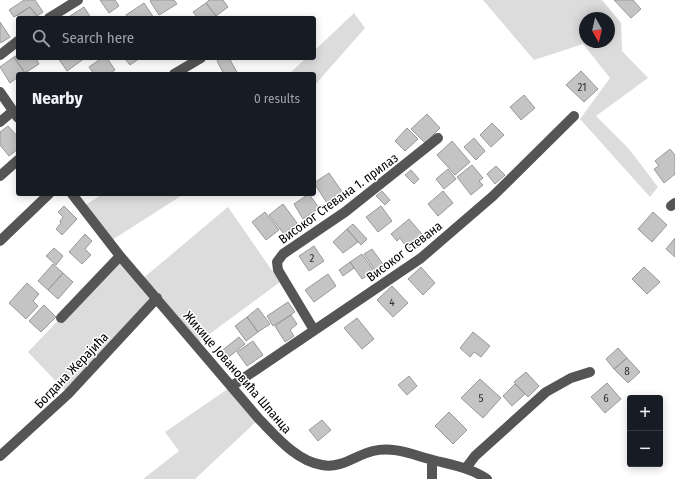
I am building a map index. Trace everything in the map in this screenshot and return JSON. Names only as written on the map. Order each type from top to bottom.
[{"type":"street","points":[[52,16],[78,0]]},
{"type":"street","points":[[0,55],[16,43]]},
{"type":"street","points":[[177,72],[198,60]]},
{"type":"street","points":[[0,92],[16,114],[0,122]]},
{"type":"street","name":"Високог Стевана","points":[[232,386],[421,258],[493,196],[574,116]]},
{"type":"street","name":"Високог Стевана 1. прилаз","points":[[314,330],[278,270],[277,262],[283,254],[345,212],[438,138]]},
{"type":"street","points":[[0,176],[16,162]]},
{"type":"street","points":[[0,241],[47,196]]},
{"type":"street","name":"Жикице Јовановића Шпанца","points":[[74,196],[120,256],[232,386],[280,440],[297,454],[320,465],[335,466],[365,453],[384,449],[400,450],[432,460],[466,468],[487,479]]},
{"type":"street","points":[[61,318],[120,256]]},
{"type":"street","name":"Богдана Жерајића","points":[[0,456],[68,394],[157,298]]},
{"type":"street","points":[[466,468],[475,456],[546,392],[571,378],[590,372]]},
{"type":"street","points":[[432,460],[432,479]]},
{"type":"shaded area","points":[[483,0],[602,0],[612,12],[579,12],[579,45],[534,60]]},
{"type":"shaded area","points":[[354,13],[365,28],[316,84],[316,72],[291,72],[304,60],[316,60],[316,49]]},
{"type":"shaded area","points":[[615,16],[621,23],[622,51],[648,78],[596,116],[629,149],[658,187],[650,197],[580,119],[610,78],[586,48],[615,48]]},
{"type":"shaded area","points":[[100,196],[181,196],[109,242],[82,207]]},
{"type":"shaded area","points":[[228,207],[280,282],[196,344],[157,299],[68,394],[28,352],[120,256],[141,280]]},
{"type":"shaded area","points":[[232,386],[259,419],[195,479],[143,479],[179,451],[165,432]]},
{"type":"building","points":[[24,0],[35,0],[43,12],[37,16],[30,7],[14,17],[9,10]]},
{"type":"building","points":[[100,0],[115,0],[119,6],[109,13]]},
{"type":"building","points":[[174,0],[177,4],[159,15],[150,1]]},
{"type":"building","points":[[209,0],[223,0],[228,7],[216,16],[206,3]]},
{"type":"building","points":[[614,0],[633,0],[641,9],[631,18]]},
{"type":"building","points":[[144,3],[153,16],[127,16],[126,15]]},
{"type":"building","points":[[206,3],[216,16],[196,16],[193,12]]},
{"type":"building","points":[[30,7],[37,16],[18,16],[17,15]]},
{"type":"building","points":[[84,7],[90,16],[70,16]]},
{"type":"building","points":[[0,22],[10,37],[1,43],[0,41]]},
{"type":"building","points":[[14,57],[24,72],[16,72],[16,78],[10,83],[0,67]]},
{"type":"building","points":[[16,60],[37,60],[39,64],[24,72]]},
{"type":"building","points":[[59,60],[82,60],[67,71]]},
{"type":"building","points":[[99,60],[108,60],[115,70],[112,72],[93,72],[89,67]]},
{"type":"building","points":[[126,60],[137,60],[130,65]]},
{"type":"building","points":[[230,60],[237,72],[223,72],[217,61]]},
{"type":"building","points":[[581,71],[598,89],[584,102],[566,85]]},
{"type":"building","points":[[524,95],[535,108],[521,120],[510,107]]},
{"type":"building","points":[[427,114],[440,128],[425,143],[411,129]]},
{"type":"building","points":[[492,123],[504,135],[491,147],[480,135]]},
{"type":"building","points":[[8,126],[16,135],[16,151],[9,156],[0,145],[0,132]]},
{"type":"building","points":[[407,128],[418,139],[405,151],[395,141]]},
{"type":"building","points":[[474,138],[485,151],[476,160],[464,147]]},
{"type":"building","points":[[452,141],[470,162],[455,175],[437,155]]},
{"type":"building","points":[[670,149],[675,155],[675,174],[664,183],[654,169],[659,166],[655,161]]},
{"type":"building","points":[[472,165],[483,178],[479,181],[483,185],[471,195],[457,177]]},
{"type":"building","points":[[496,166],[505,175],[495,184],[487,174]]},
{"type":"building","points":[[448,169],[456,179],[444,189],[436,179]]},
{"type":"building","points":[[411,170],[419,179],[414,184],[405,175]]},
{"type":"building","points":[[329,173],[343,193],[327,203],[316,186],[316,182]]},
{"type":"building","points":[[382,191],[390,200],[385,205],[376,196]]},
{"type":"building","points":[[443,191],[453,203],[438,216],[428,204]]},
{"type":"building","points":[[306,196],[310,196],[319,208],[303,219],[294,204]]},
{"type":"building","points":[[283,204],[297,223],[284,234],[269,215]]},
{"type":"building","points":[[64,206],[77,219],[62,235],[56,229],[61,223],[60,221],[63,217],[58,212]]},
{"type":"building","points":[[381,206],[392,221],[378,232],[366,217]]},
{"type":"building","points":[[265,212],[279,230],[266,240],[252,222]]},
{"type":"building","points":[[653,212],[667,225],[652,242],[638,229]]},
{"type":"building","points":[[409,219],[427,240],[417,248],[414,245],[408,249],[400,238],[397,241],[391,234]]},
{"type":"building","points":[[353,224],[367,239],[361,245],[347,229]]},
{"type":"building","points":[[347,229],[358,242],[343,253],[333,242]]},
{"type":"building","points":[[85,234],[92,241],[85,249],[91,255],[82,264],[69,252]]},
{"type":"building","points":[[675,238],[675,257],[666,249]]},
{"type":"building","points":[[314,246],[324,261],[309,271],[299,256]]},
{"type":"building","points":[[54,248],[63,256],[56,265],[46,256]]},
{"type":"building","points":[[372,249],[385,267],[377,273],[364,254]]},
{"type":"building","points":[[362,254],[374,271],[362,279],[350,262]]},
{"type":"building","points":[[350,262],[354,268],[343,276],[339,270]]},
{"type":"building","points":[[53,264],[63,273],[48,290],[38,281]]},
{"type":"building","points":[[421,267],[435,283],[423,295],[408,279]]},
{"type":"building","points":[[644,267],[660,282],[647,294],[632,279]]},
{"type":"building","points":[[63,273],[73,282],[58,299],[48,290]]},
{"type":"building","points":[[328,274],[336,286],[314,302],[305,290]]},
{"type":"building","points":[[27,283],[39,294],[33,301],[38,306],[26,319],[9,303]]},
{"type":"building","points":[[392,286],[408,303],[393,317],[377,300]]},
{"type":"building","points":[[288,302],[295,312],[273,326],[267,316]]},
{"type":"building","points":[[44,305],[56,317],[41,332],[29,321]]},
{"type":"building","points":[[258,308],[270,324],[258,332],[247,317]]},
{"type":"building","points":[[291,315],[297,324],[290,330],[294,336],[285,342],[275,326]]},
{"type":"building","points":[[247,317],[258,332],[246,341],[235,326]]},
{"type":"building","points":[[357,318],[374,339],[362,349],[344,328]]},
{"type":"building","points":[[473,332],[490,346],[481,357],[474,352],[470,357],[460,348]]},
{"type":"building","points":[[239,337],[245,344],[225,360],[219,353]]},
{"type":"building","points":[[253,341],[263,355],[247,366],[237,352]]},
{"type":"building","points":[[618,348],[627,358],[614,369],[606,359]]},
{"type":"building","points":[[627,358],[640,372],[628,383],[614,369]]},
{"type":"building","points":[[526,372],[539,386],[528,397],[514,382]]},
{"type":"building","points":[[409,376],[417,386],[407,395],[398,385]]},
{"type":"building","points":[[480,379],[501,398],[483,418],[461,398]]},
{"type":"building","points":[[607,383],[621,399],[605,413],[591,397]]},
{"type":"building","points":[[515,384],[525,394],[512,406],[503,396]]},
{"type":"building","points":[[449,412],[467,430],[453,444],[435,426]]},
{"type":"building","points":[[322,420],[331,430],[318,441],[309,430]]}]
